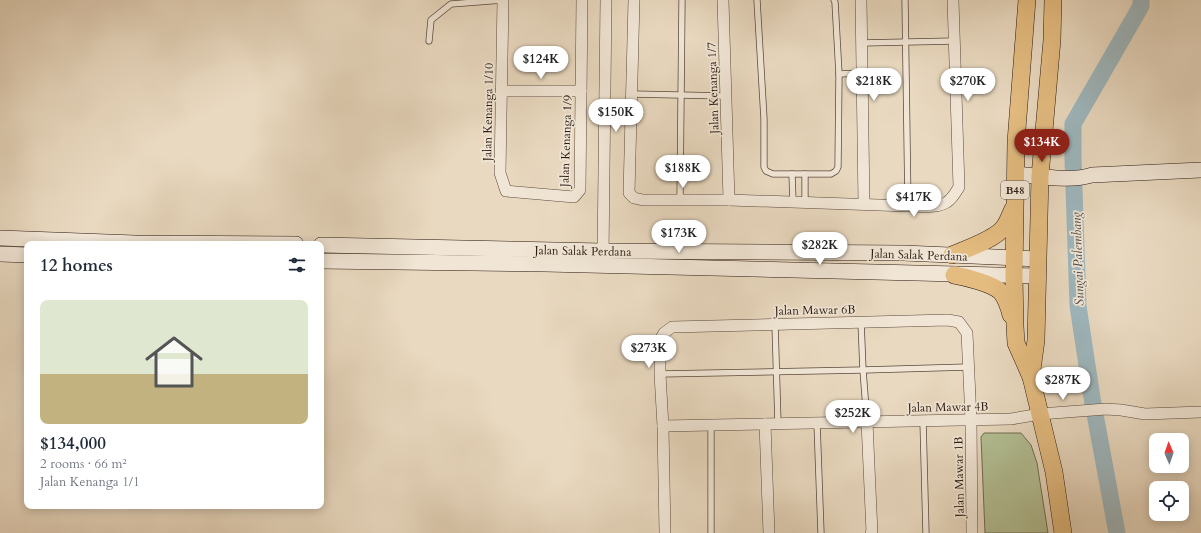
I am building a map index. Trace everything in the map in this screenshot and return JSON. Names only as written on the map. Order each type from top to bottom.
[{"type":"main road","name":"B48","points":[[1027,0],[1015,170],[1014,276],[1016,343],[1031,377],[1054,472],[1063,533]]},
{"type":"main road","name":"B48","points":[[1031,377],[1036,340],[1040,172],[1052,40],[1053,0]]},
{"type":"main road","points":[[952,255],[981,243],[1000,231],[1004,227],[1014,206]]},
{"type":"main road","points":[[954,274],[987,284],[1000,292],[1007,301],[1015,326]]},
{"type":"street","name":"Jalan Kenanga 1/10","points":[[504,0],[500,173],[506,191],[538,194]]},
{"type":"street","name":"Jalan Kenanga 1/9","points":[[538,194],[574,197],[580,190],[582,0]]},
{"type":"street","points":[[603,259],[606,0]]},
{"type":"street","points":[[634,0],[630,193],[634,198],[643,200],[729,200],[908,206],[935,206],[946,202],[953,196],[959,187],[953,0]]},
{"type":"street","name":"Jalan Kenanga 1/7","points":[[723,0],[729,200]]},
{"type":"street","points":[[861,0],[864,204]]},
{"type":"street","points":[[501,91],[581,91]]},
{"type":"street","points":[[1015,170],[1068,175],[1201,170]]},
{"type":"street","points":[[0,238],[81,241]]},
{"type":"street","name":"Jalan Salak Perdana","points":[[324,245],[603,259],[954,274],[1037,276]]},
{"type":"street","name":"Jalan Salak Perdana","points":[[324,261],[603,259],[812,252],[904,253],[1038,259]]},
{"type":"street","points":[[0,254],[24,255]]},
{"type":"street","name":"Jalan Mawar 6B","points":[[660,374],[660,340],[664,333],[672,327],[948,320],[959,322]]},
{"type":"street","name":"Jalan Mawar 1B","points":[[959,322],[967,333],[971,420],[972,533]]},
{"type":"street","points":[[660,374],[663,426],[665,533]]},
{"type":"street","name":"Jalan Mawar 4B","points":[[663,426],[1011,419],[1040,414],[1100,409],[1120,410],[1145,414],[1201,412]]},
{"type":"street","points":[[867,422],[872,533]]},
{"type":"street","points":[[765,424],[769,533]]},
{"type":"lane","points":[[429,41],[431,20],[451,4],[504,0]]},
{"type":"lane","points":[[680,200],[682,0]]},
{"type":"lane","points":[[758,0],[764,118],[764,167],[766,171],[773,174],[831,174],[836,171],[838,167],[838,74],[834,0]]},
{"type":"lane","points":[[906,0],[908,206]]},
{"type":"lane","points":[[861,43],[954,41]]},
{"type":"lane","points":[[838,74],[862,74]]},
{"type":"lane","points":[[632,94],[726,96]]},
{"type":"lane","points":[[792,174],[793,202]]},
{"type":"lane","points":[[805,174],[805,203]]},
{"type":"lane","points":[[861,322],[867,422]]},
{"type":"lane","points":[[775,324],[778,424]]},
{"type":"lane","points":[[660,374],[968,367]]},
{"type":"lane","points":[[923,421],[926,533]]},
{"type":"lane","points":[[817,423],[821,533]]},
{"type":"lane","points":[[711,425],[711,533]]},
{"type":"green space","points":[[984,433],[1021,433],[1031,445],[1037,463],[1048,533],[985,533],[981,437]]},
{"type":"waterway","name":"Sungai Palembang","points":[[1117,533],[1092,398],[1078,306],[1073,124],[1141,6],[1141,0]]}]
